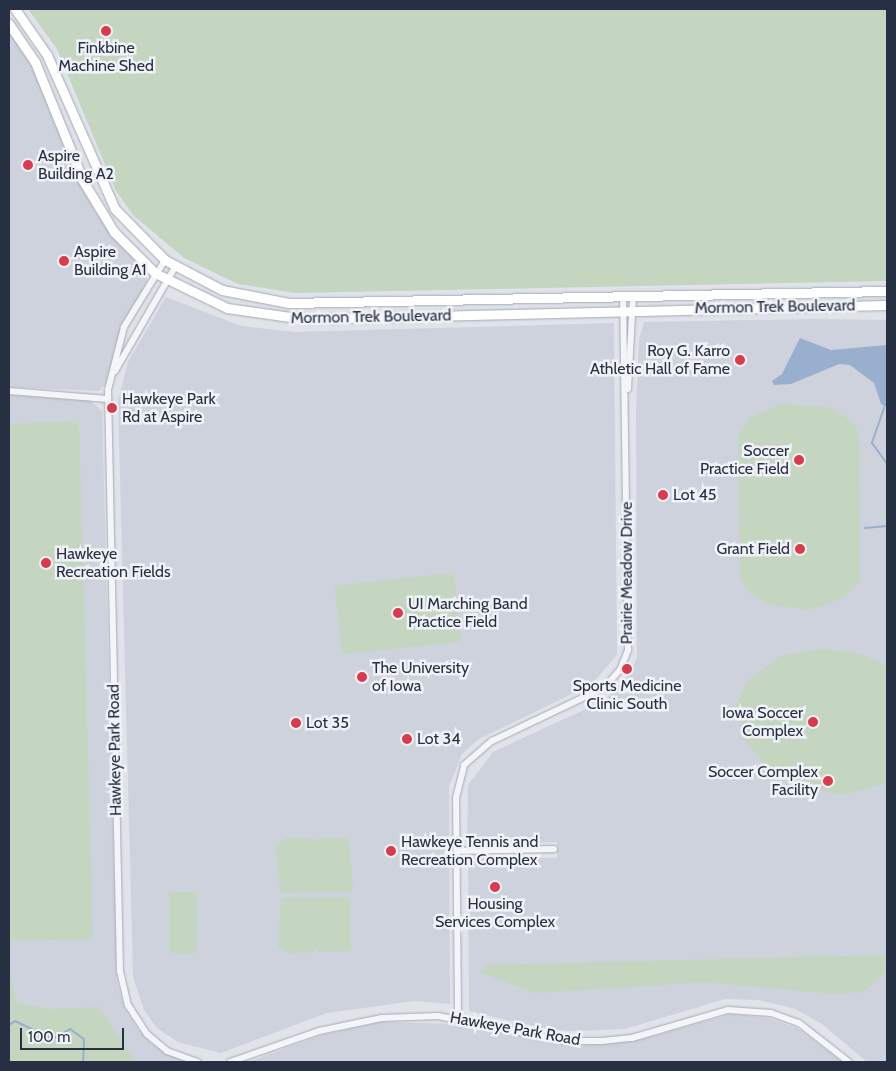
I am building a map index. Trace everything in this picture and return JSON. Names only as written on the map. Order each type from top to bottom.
[{"type":"main road","name":"Mormon Trek Boulevard","points":[[14,9],[47,54],[108,197],[130,228],[175,267],[236,295],[289,303],[887,291]]},
{"type":"main road","name":"Mormon Trek Boulevard","points":[[9,24],[35,62],[92,198],[114,232],[156,273],[166,280],[227,308],[287,318],[887,304]]},
{"type":"street","name":"Hawkeye Park Road","points":[[165,260],[124,327],[108,399],[121,982],[134,1017],[147,1034],[167,1051],[198,1062]]},
{"type":"street","name":"Hawkeye Park Road","points":[[108,399],[124,350],[175,267]]},
{"type":"street","name":"Prairie Meadow Drive","points":[[627,395],[633,310],[628,297]]},
{"type":"street","name":"Prairie Meadow Drive","points":[[458,1019],[457,788],[470,757],[492,741],[595,693],[624,662],[629,633],[627,395],[623,311],[628,297]]},
{"type":"street","points":[[9,391],[108,399]]},
{"type":"street","points":[[457,851],[554,849]]},
{"type":"street","name":"Hawkeye Park Road","points":[[230,1062],[344,1024],[402,1016],[458,1019],[555,1039],[602,1042],[655,1032],[712,1012],[756,1010],[799,1023],[848,1062]]},
{"type":"shaded area","points":[[9,30],[33,68],[94,210],[147,271],[147,281],[119,335],[107,382],[99,391],[9,387]]},
{"type":"shaded area","name":"The University of Iowa","points":[[166,297],[241,326],[295,332],[614,323],[617,655],[592,684],[479,739],[462,754],[449,787],[450,1004],[414,1001],[327,1013],[221,1053],[178,1042],[157,1028],[144,1010],[133,977],[118,400],[128,362]]},
{"type":"shaded area","points":[[813,319],[887,320],[887,1062],[867,1062],[822,1024],[795,1009],[759,1000],[725,999],[625,1029],[574,1031],[545,1029],[469,1011],[468,857],[557,858],[557,842],[467,845],[468,785],[493,752],[605,700],[631,672],[637,657],[636,413],[639,340],[644,322]]},
{"type":"shaded area","points":[[9,395],[90,400],[102,411],[117,981],[124,1007],[138,1029],[152,1044],[185,1062],[9,1062]]},
{"type":"shaded area","points":[[731,1014],[768,1018],[797,1028],[843,1062],[248,1062],[322,1035],[380,1022],[461,1024],[579,1046],[640,1040]]},
{"type":"green space","points":[[28,9],[887,9],[887,281],[295,293],[238,284],[184,258],[133,215],[116,191],[57,49]]},
{"type":"green space","points":[[782,404],[831,408],[853,422],[859,435],[860,581],[845,597],[809,610],[768,604],[750,593],[740,578],[738,438],[749,418]]},
{"type":"green space","name":"Hawkeye Recreation Fields","points":[[79,421],[93,939],[9,941],[9,424]]},
{"type":"green space","name":"UI Marching Band Practice Field","points":[[454,573],[461,642],[342,654],[335,586]]},
{"type":"green space","name":"Iowa Soccer Complex","points":[[820,649],[860,654],[887,666],[887,783],[843,795],[798,786],[764,764],[744,739],[737,704],[747,682],[780,656]]},
{"type":"green space","points":[[286,838],[312,839],[315,843],[318,838],[349,838],[353,888],[350,892],[280,893],[276,844]]},
{"type":"green space","points":[[169,892],[197,892],[197,953],[169,953]]},
{"type":"green space","points":[[350,897],[351,951],[319,952],[316,947],[313,952],[288,953],[278,947],[281,898]]},
{"type":"green space","points":[[887,955],[887,971],[864,992],[834,994],[706,982],[535,993],[479,972],[486,965]]},
{"type":"green space","points":[[9,966],[16,1003],[48,1009],[98,1007],[136,1062],[9,1062]]},
{"type":"water","points":[[800,338],[831,350],[887,345],[887,408],[881,404],[874,383],[850,365],[839,364],[791,384],[774,385],[772,381],[782,374]]},
{"type":"waterway","points":[[884,408],[872,443],[887,464]]},
{"type":"waterway","points":[[865,528],[887,526]]},
{"type":"waterway","points":[[9,1025],[15,1021],[52,1039],[70,1029],[84,1039],[83,1062]]},
{"type":"place","name":"Finkbine Machine Shed","points":[[106,31]]},
{"type":"place","name":"Aspire Building A2","points":[[28,165]]},
{"type":"place","name":"Aspire Building A1","points":[[64,261]]},
{"type":"place","name":"Roy G. Karro Athletic Hall of Fame","points":[[740,360]]},
{"type":"place","name":"Hawkeye Park Rd at Aspire","points":[[112,408]]},
{"type":"place","name":"Soccer Practice Field","points":[[799,460]]},
{"type":"place","name":"Lot 45","points":[[663,495]]},
{"type":"place","name":"Grant Field","points":[[800,549]]},
{"type":"place","name":"Hawkeye Recreation Fields","points":[[46,563]]},
{"type":"place","name":"UI Marching Band Practice Field","points":[[398,613]]},
{"type":"place","name":"Sports Medicine Clinic South","points":[[627,669]]},
{"type":"place","name":"The University of Iowa","points":[[362,677]]},
{"type":"place","name":"Iowa Soccer Complex","points":[[813,722]]},
{"type":"place","name":"Lot 35","points":[[296,723]]},
{"type":"place","name":"Lot 34","points":[[407,739]]},
{"type":"place","name":"Soccer Complex Facility","points":[[828,781]]},
{"type":"place","name":"Hawkeye Tennis and Recreation Complex","points":[[391,851]]},
{"type":"place","name":"Housing Services Complex","points":[[495,887]]}]
